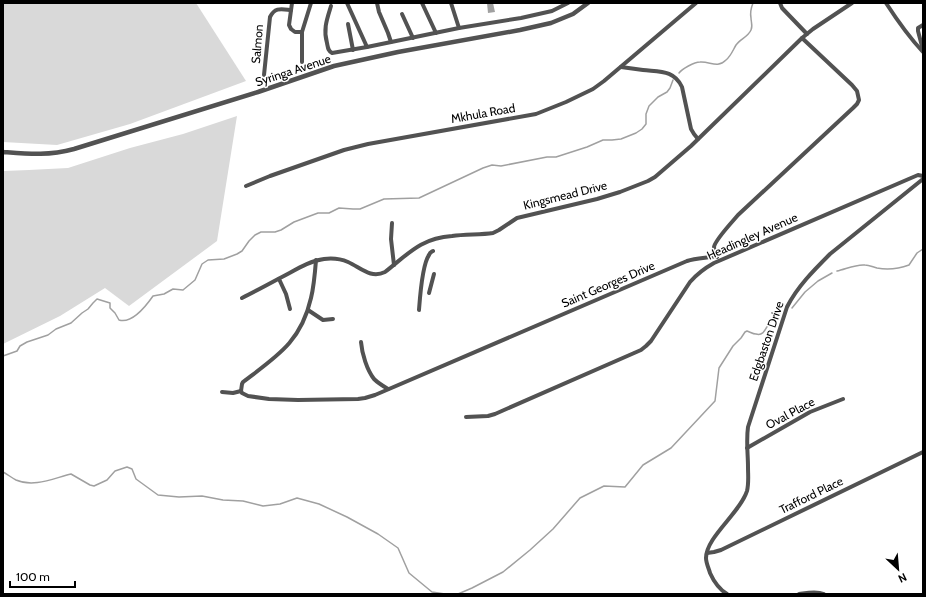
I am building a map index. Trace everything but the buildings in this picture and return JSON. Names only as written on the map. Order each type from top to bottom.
[{"type":"street","points":[[292,3],[289,25],[290,29],[295,32],[302,32]]},
{"type":"street","points":[[302,62],[302,32],[311,3]]},
{"type":"street","points":[[347,3],[366,47]]},
{"type":"street","points":[[377,3],[390,42]]},
{"type":"street","points":[[422,3],[436,33]]},
{"type":"street","points":[[451,3],[459,28]]},
{"type":"street","points":[[331,6],[325,30],[329,51],[332,53],[459,28],[521,18],[552,11],[568,3]]},
{"type":"street","name":"Syringa Avenue","points":[[3,152],[45,154],[64,152],[258,92],[334,66],[398,52],[551,23],[572,14],[588,3]]},
{"type":"street","name":"Mkhula Road","points":[[246,186],[344,150],[373,143],[536,114],[566,102],[593,89],[604,81],[696,3]]},
{"type":"street","points":[[780,3],[782,8],[807,34]]},
{"type":"street","name":"Kingsmead Drive","points":[[242,298],[316,260],[337,259],[348,262],[366,272],[377,275],[385,272],[420,244],[434,239],[451,236],[493,233],[517,218],[597,199],[641,184],[655,177],[679,158],[802,38],[852,3]]},
{"type":"street","points":[[886,3],[899,23],[923,51]]},
{"type":"street","name":"Salmon","points":[[264,75],[270,17],[276,10],[291,10]]},
{"type":"street","points":[[402,14],[413,38]]},
{"type":"street","points":[[348,24],[353,50]]},
{"type":"street","points":[[923,25],[918,28],[918,31],[923,51]]},
{"type":"street","points":[[720,260],[714,250],[715,244],[734,219],[853,108],[859,100],[857,91],[852,85],[802,38]]},
{"type":"street","points":[[621,67],[664,72],[676,78],[682,87],[691,129],[698,139]]},
{"type":"street","name":"Headingley Avenue","points":[[466,418],[495,414],[641,350],[650,341],[690,282],[703,270],[714,263],[918,175],[923,176]]},
{"type":"street","name":"Edgbaston Drive","points":[[707,553],[712,541],[739,506],[747,491],[749,482],[747,448],[748,428],[792,298],[830,254],[923,179]]},
{"type":"street","points":[[392,222],[391,239],[394,265]]},
{"type":"street","points":[[419,310],[425,266],[428,256],[433,250]]},
{"type":"street","name":"Saint Georges Drive","points":[[222,392],[233,393],[241,391],[242,394],[248,396],[269,399],[319,400],[364,398],[687,261],[717,256]]},
{"type":"street","points":[[315,273],[320,263],[327,259]]},
{"type":"street","points":[[241,391],[243,382],[280,354],[292,342],[298,333],[305,319],[312,296],[316,260]]},
{"type":"street","points":[[303,266],[311,266],[315,273]]},
{"type":"street","points":[[429,294],[434,274]]},
{"type":"street","points":[[279,279],[286,294],[290,309]]},
{"type":"street","points":[[308,310],[323,320],[333,319]]},
{"type":"street","points":[[361,342],[363,357],[372,375],[375,380],[388,389]]},
{"type":"street","name":"Oval Place","points":[[747,448],[810,412],[843,399]]},
{"type":"street","name":"Trafford Place","points":[[707,553],[721,550],[923,452]]},
{"type":"street","points":[[707,553],[707,562],[712,577],[717,586],[727,594]]},
{"type":"street","points":[[799,594],[824,594]]},
{"type":"shaded area","points":[[3,3],[196,3],[246,81],[130,124],[57,145],[3,142]]},
{"type":"shaded area","points":[[487,3],[493,3],[495,12],[488,13]]},
{"type":"shaded area","points":[[237,116],[217,241],[129,306],[105,288],[60,316],[3,344],[3,171],[68,168],[130,148],[183,134]]},
{"type":"waterway","points":[[679,73],[697,62],[713,64],[723,63],[731,55],[736,45],[751,30],[751,9],[753,3]]},
{"type":"waterway","points":[[3,356],[17,351],[20,346],[27,342],[48,335],[56,329],[71,323],[88,309],[97,299],[110,303],[110,308],[119,320],[124,321],[134,317],[147,305],[153,296],[164,294],[173,289],[183,290],[195,280],[202,264],[208,260],[224,259],[237,254],[242,251],[255,235],[261,232],[275,232],[294,222],[318,213],[329,213],[339,208],[360,209],[384,199],[419,198],[492,165],[501,166],[547,157],[556,157],[603,140],[621,139],[636,133],[646,124],[646,114],[649,106],[658,97],[667,92],[673,80]]},
{"type":"waterway","points":[[837,271],[862,265],[885,269],[893,269],[909,265],[917,253],[923,249]]},
{"type":"waterway","points":[[792,308],[805,292],[818,281],[832,273]]},
{"type":"waterway","points":[[458,594],[503,572],[553,529],[580,498],[604,486],[625,487],[643,465],[671,448],[715,401],[719,368],[733,346],[747,331],[755,334],[760,334],[765,331],[769,323],[780,314]]},
{"type":"waterway","points":[[3,472],[16,480],[30,483],[44,482],[71,474],[94,486],[107,480],[115,471],[127,467],[132,469],[136,479],[158,495],[179,497],[202,496],[223,500],[243,501],[263,506],[280,504],[297,498],[319,504],[378,534],[398,548],[409,573],[432,592],[445,594]]}]
